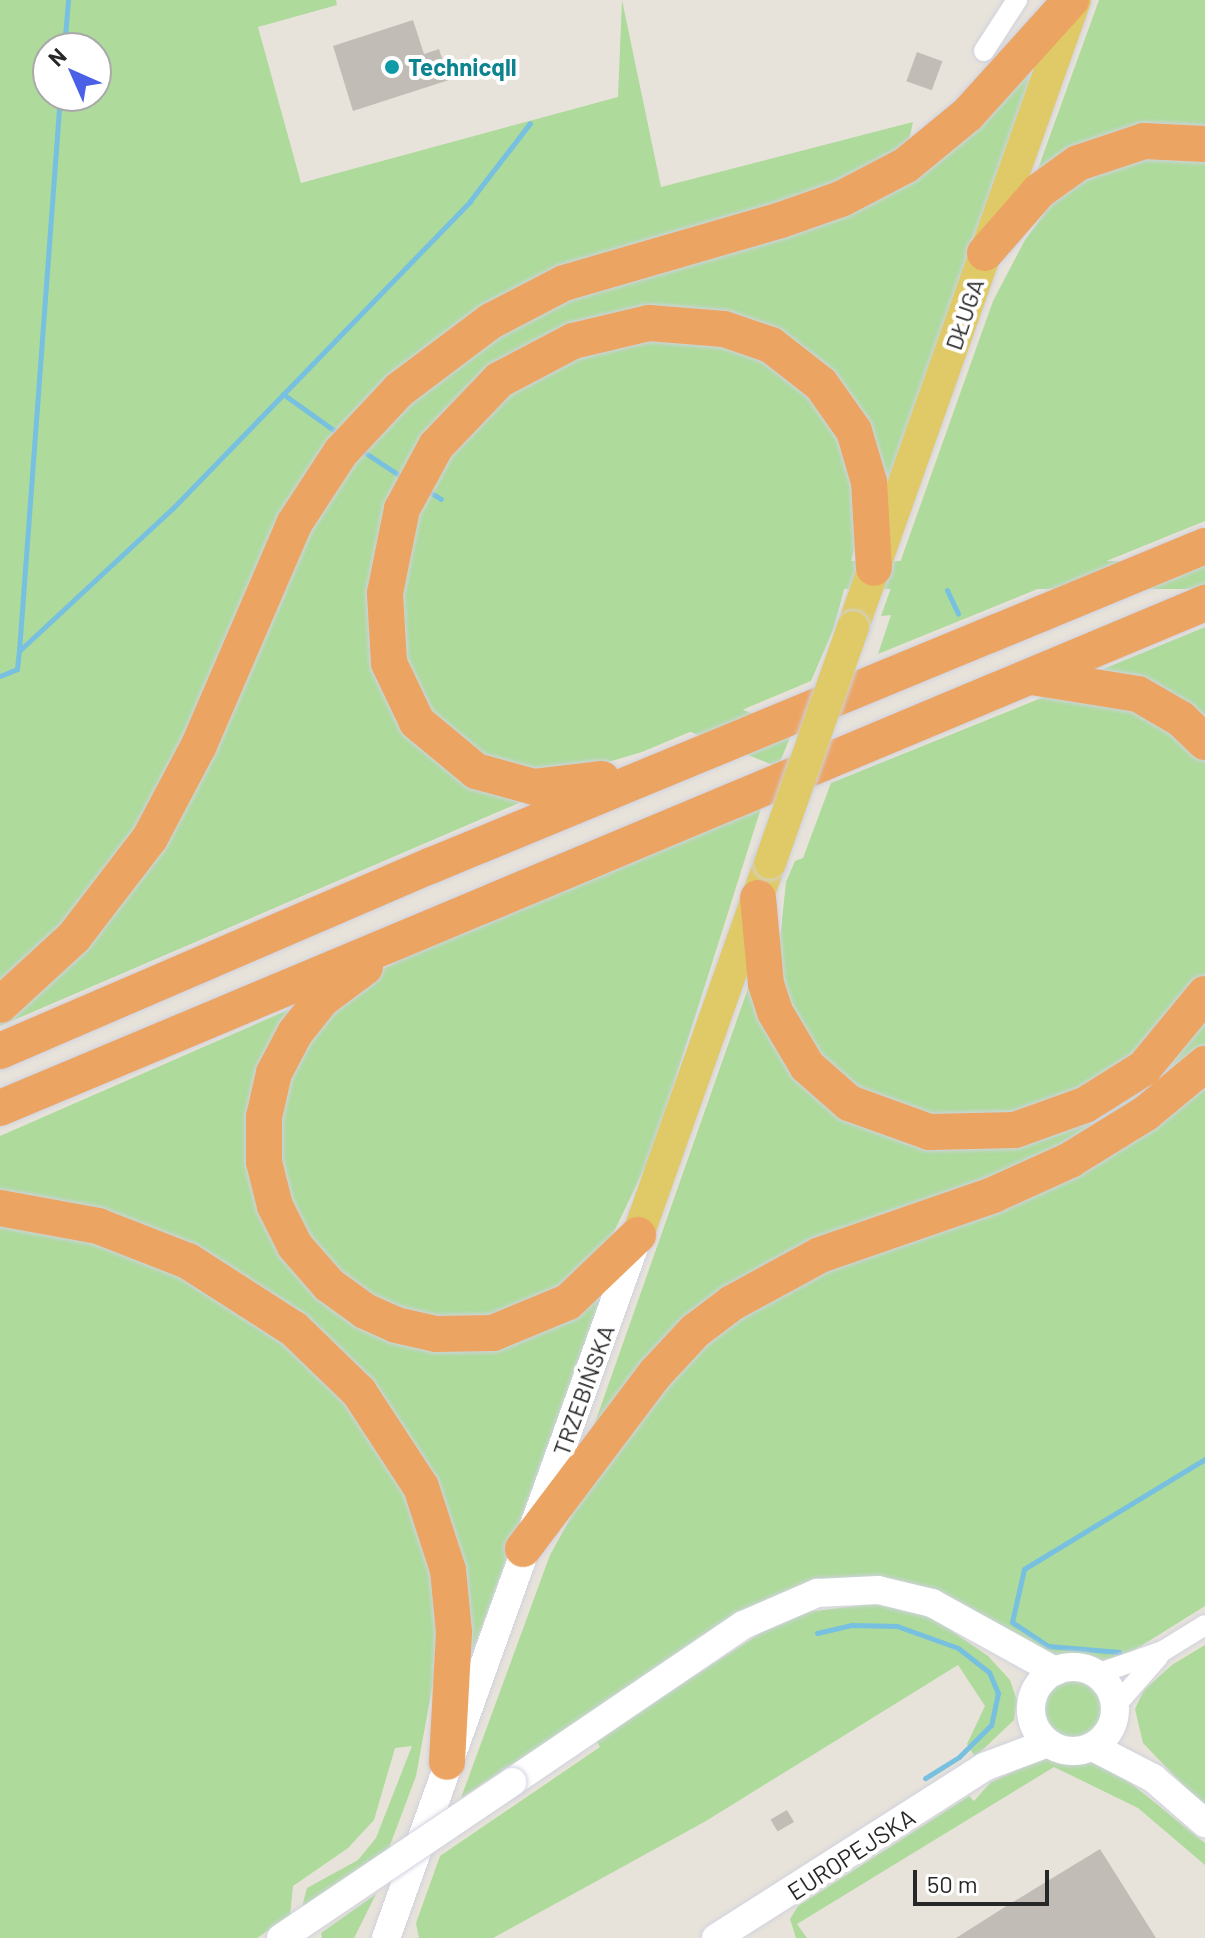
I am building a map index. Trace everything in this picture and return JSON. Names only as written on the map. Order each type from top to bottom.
[{"type":"highway","points":[[0,1005],[74,937],[150,838],[192,760],[294,524],[341,452],[399,390],[491,321],[564,283],[781,220],[841,199],[906,165],[976,106],[1073,0]]},
{"type":"highway","points":[[985,253],[1039,191],[1078,163],[1144,141],[1205,144]]},
{"type":"highway","points":[[670,766],[556,787],[512,784],[476,771],[447,752],[417,722],[399,693],[389,663],[384,616],[395,529],[436,446],[481,396],[547,353],[624,327],[701,325],[771,345],[821,384],[854,431],[869,482],[874,568]]},
{"type":"highway","points":[[0,1051],[670,766],[1205,546]]},
{"type":"highway","points":[[0,1108],[418,929],[1205,603]]},
{"type":"highway","points":[[1028,676],[1138,694],[1181,719],[1205,742]]},
{"type":"highway","points":[[758,898],[766,984],[775,1012],[807,1066],[849,1103],[929,1132],[1015,1130],[1085,1105],[1144,1068],[1205,994]]},
{"type":"highway","points":[[418,929],[322,999],[295,1033],[274,1073],[264,1117],[264,1162],[275,1206],[295,1246],[329,1285],[365,1311],[417,1331],[457,1336],[510,1329],[559,1307],[584,1290],[638,1235]]},
{"type":"highway","points":[[523,1549],[655,1374],[695,1331],[732,1303],[820,1255],[993,1195],[1070,1160],[1146,1113],[1205,1064]]},
{"type":"highway","points":[[0,1208],[98,1226],[188,1261],[294,1329],[359,1392],[415,1477],[448,1570],[454,1632],[447,1762]]},
{"type":"main road","name":"DŁUGA","points":[[770,863],[1073,0]]},
{"type":"main road","name":"TRZEBIŃSKA","points":[[376,1938],[389,1926],[770,863]]},
{"type":"main road","points":[[281,1938],[743,1625],[806,1596],[854,1590],[899,1593],[955,1613],[997,1643],[1055,1671],[1076,1667],[1097,1674],[1110,1687],[1114,1714],[1153,1778]]},
{"type":"main road","points":[[997,1643],[1033,1707],[1048,1743],[1072,1752],[1093,1747],[1153,1778],[1205,1823]]},
{"type":"main road","points":[[1033,1707],[1055,1671]]},
{"type":"main road","name":"EUROPEJSKA","points":[[984,1767],[1033,1707]]},
{"type":"main road","points":[[1093,1747],[1114,1714]]},
{"type":"main road","name":"EUROPEJSKA","points":[[716,1938],[984,1767],[1048,1743]]},
{"type":"street","points":[[984,51],[1017,0]]},
{"type":"street","points":[[1097,1674],[1163,1651],[1205,1625]]},
{"type":"street","points":[[1114,1714],[1163,1651]]},
{"type":"green space","points":[[0,0],[336,0],[337,5],[258,27],[301,183],[618,97],[622,0],[661,187],[913,122],[906,154],[868,176],[592,261],[383,389],[125,856],[0,991]]},
{"type":"green space","points":[[1099,0],[1205,0],[1205,129],[1035,177]]},
{"type":"green space","points":[[1039,54],[884,496],[832,374],[651,310],[422,445],[377,664],[526,800],[0,1026],[0,1017],[91,932],[273,588],[365,438],[520,315],[801,226]]},
{"type":"green space","points":[[1144,153],[1205,155],[1205,521],[878,654],[891,615],[881,616],[993,301],[1025,240],[1064,186]]},
{"type":"green space","points":[[647,336],[750,349],[811,390],[849,448],[856,543],[834,628],[811,681],[642,752],[581,770],[519,772],[472,754],[429,715],[403,664],[398,599],[410,525],[441,459],[489,405],[563,356]]},
{"type":"green space","points":[[0,410],[793,730],[778,767],[0,453]]},
{"type":"green space","points":[[832,561],[1205,561],[1205,589],[832,589]]},
{"type":"green space","points":[[1205,627],[1205,729],[1091,674]]},
{"type":"green space","points":[[1049,695],[1139,706],[1205,757],[1205,974],[1187,1007],[1102,1086],[982,1124],[874,1107],[799,1039],[778,959],[786,882],[795,861],[803,858],[831,783]]},
{"type":"green space","points":[[762,805],[652,1153],[610,1240],[560,1293],[459,1326],[367,1301],[298,1232],[273,1142],[297,1048],[358,982],[409,955]]},
{"type":"green space","points":[[752,977],[819,1097],[1019,1138],[1205,1010],[1205,1053],[1102,1133],[823,1246],[590,1437]]},
{"type":"green space","points":[[306,1002],[280,1035],[266,1215],[425,1342],[605,1287],[461,1684],[456,1569],[301,1321],[0,1200],[0,1136]]},
{"type":"green space","points":[[1205,1079],[1205,1606],[1128,1654],[1099,1661],[1085,1655],[1046,1655],[875,1579],[695,1644],[461,1798],[550,1555],[572,1515],[604,1459],[726,1317]]},
{"type":"green space","points":[[0,1218],[144,1252],[318,1365],[402,1472],[437,1573],[436,1667],[416,1776],[389,1848],[302,1907],[307,1888],[358,1860],[376,1838],[412,1746],[395,1748],[374,1820],[348,1848],[293,1886],[290,1916],[257,1938],[0,1938]]},
{"type":"green space","points":[[873,1604],[904,1607],[936,1620],[988,1656],[1010,1680],[1017,1701],[1014,1720],[975,1757],[967,1744],[985,1706],[958,1665],[706,1821],[493,1938],[419,1938],[416,1923],[440,1856],[600,1747],[596,1740],[773,1625],[806,1612]]},
{"type":"green space","points":[[1205,1645],[1205,1808],[1143,1743],[1135,1709],[1144,1690],[1172,1665]]},
{"type":"green space","points":[[1074,1679],[1085,1681],[1095,1688],[1102,1698],[1102,1720],[1095,1730],[1085,1737],[1074,1739],[1063,1737],[1053,1730],[1046,1720],[1044,1709],[1046,1698],[1053,1688],[1063,1681]]},
{"type":"green space","points":[[1043,1758],[1065,1764],[1095,1762],[1117,1772],[1205,1843],[1205,1865],[1138,1808],[1054,1767],[797,1924],[807,1938],[796,1938],[790,1919],[798,1906],[969,1796],[974,1801],[991,1782]]},
{"type":"green space","points":[[376,1894],[354,1938],[322,1938],[321,1933]]},
{"type":"building","name":"Technicqll","points":[[413,20],[424,54],[439,49],[449,80],[353,111],[333,46]]},
{"type":"building","points":[[917,52],[942,61],[932,90],[906,81]]},
{"type":"building","points":[[787,1810],[794,1822],[778,1832],[771,1820]]},
{"type":"building","points":[[1100,1849],[1156,1938],[956,1938],[1008,1905]]},
{"type":"waterway","points":[[65,32],[68,0]]},
{"type":"waterway","points":[[0,676],[17,669],[19,651],[59,112]]},
{"type":"waterway","points":[[19,651],[172,509],[470,201],[530,123]]},
{"type":"waterway","points":[[283,394],[339,434]]},
{"type":"waterway","points":[[361,450],[402,477]]},
{"type":"waterway","points":[[428,491],[441,499]]},
{"type":"waterway","points":[[947,590],[958,614]]},
{"type":"waterway","points":[[1119,1652],[1048,1646],[1012,1622],[1024,1569],[1205,1459]]},
{"type":"waterway","points":[[817,1633],[851,1625],[897,1626],[958,1648],[989,1672],[998,1693],[991,1725],[959,1757],[925,1778]]},
{"type":"place","name":"Technicqll","points":[[392,67]]}]
